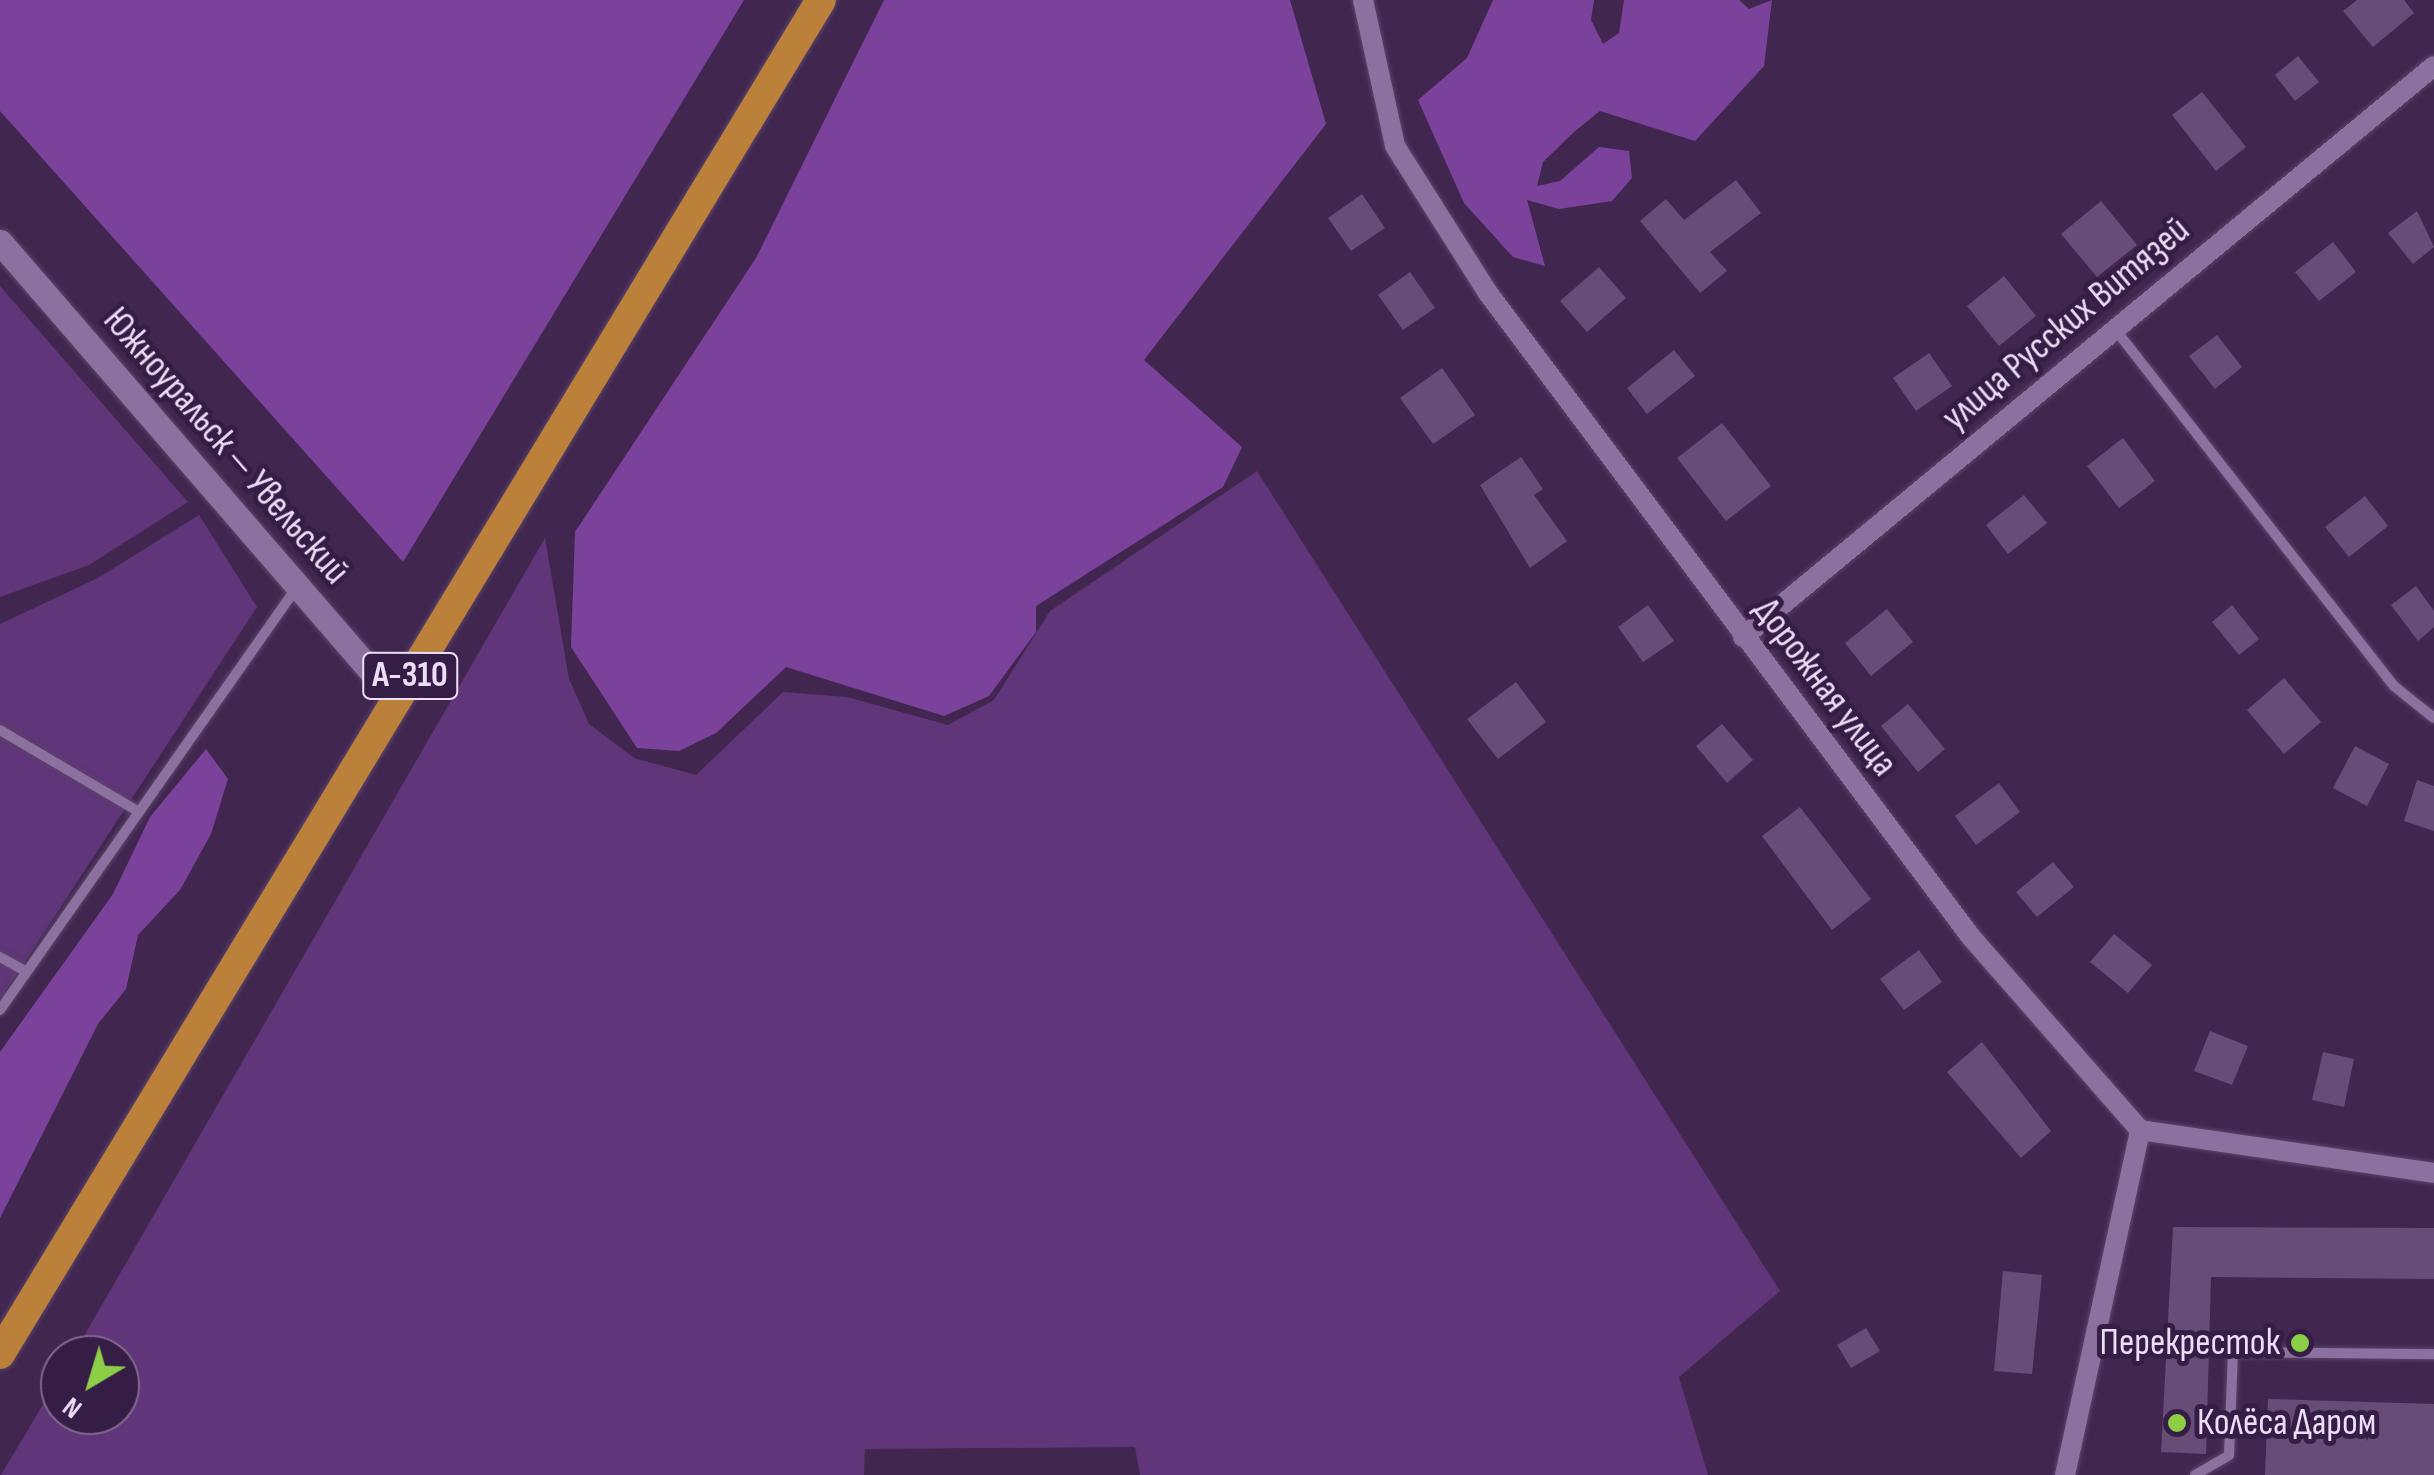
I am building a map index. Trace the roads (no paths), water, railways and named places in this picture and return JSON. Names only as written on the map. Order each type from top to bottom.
[{"type":"highway","name":"А-310","points":[[0,1354],[822,0]]},
{"type":"street","name":"Дорожная улица","points":[[1362,0],[1395,146],[1488,293],[1971,937],[2140,1130]]},
{"type":"street","name":"улица Русских Витязей","points":[[1743,637],[2434,66]]},
{"type":"street","name":"Южноуральск — Увельский","points":[[0,242],[396,700]]},
{"type":"street","points":[[2065,1475],[2140,1130],[2434,1173]]},
{"type":"lane","points":[[2115,328],[2394,686],[2434,718]]},
{"type":"lane","points":[[0,1010],[297,586]]},
{"type":"lane","points":[[0,730],[139,812]]},
{"type":"lane","points":[[0,957],[25,971]]},
{"type":"lane","points":[[2195,1475],[2229,1455],[2233,1352],[2434,1354]]},
{"type":"place","name":"Перекресток","points":[[2300,1343]]},
{"type":"place","name":"Колёса Даром","points":[[2177,1423]]}]
